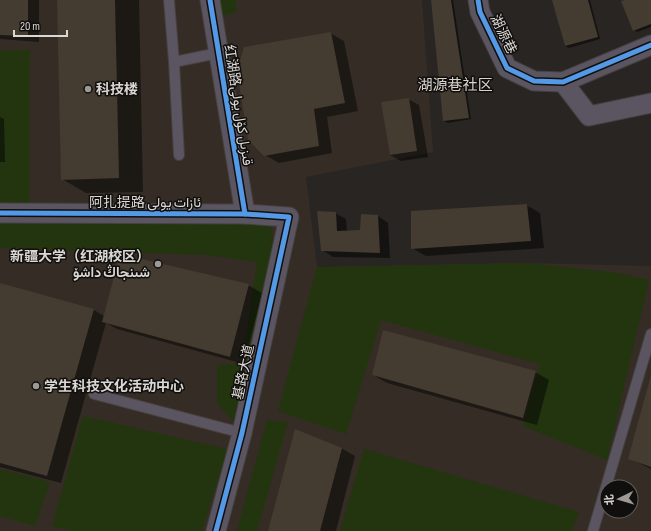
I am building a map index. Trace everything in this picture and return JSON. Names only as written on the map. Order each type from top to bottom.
[{"type":"street","name":"红湖路قىزىل كۆل يولى","points":[[210,0],[245,214]]},
{"type":"street","name":"湖源巷","points":[[478,0],[480,12],[507,68],[534,81],[563,82]]},
{"type":"street","points":[[651,44],[563,82],[589,116],[651,103]]},
{"type":"street","name":"阿扎提路 ئازات يولى","points":[[0,213],[245,214],[289,217]]},
{"type":"street","name":"基路大道","points":[[216,531],[242,433],[289,217]]},
{"type":"lane","points":[[170,0],[179,155]]},
{"type":"lane","points":[[174,62],[218,53]]},
{"type":"lane","points":[[593,531],[651,334]]},
{"type":"lane","points":[[94,394],[242,433]]},
{"type":"shaded area","name":"新疆大学（红湖校区） شىنجاڭ داشۆ","points":[[0,0],[422,0],[433,152],[306,177],[317,267],[528,263],[651,266],[651,531],[0,531]]},
{"type":"green space","points":[[216,0],[235,0],[237,12],[217,17]]},
{"type":"green space","points":[[30,50],[30,203],[0,203],[0,51]]},
{"type":"green space","points":[[0,215],[270,221],[276,258],[246,399],[234,422],[217,403],[217,365],[242,363],[257,262],[206,255],[0,248]]},
{"type":"green space","points":[[528,263],[619,273],[649,280],[607,460],[523,426],[540,364],[381,320],[346,434],[278,411],[317,267]]},
{"type":"green space","points":[[83,416],[227,449],[202,531],[72,531],[52,526]]},
{"type":"green space","points":[[267,420],[288,422],[257,531],[237,531]]},
{"type":"green space","points":[[364,449],[579,512],[572,531],[340,531]]},
{"type":"green space","points":[[0,469],[50,482],[35,526],[0,516]]},
{"type":"building","points":[[0,0],[28,0],[28,36],[0,35]]},
{"type":"building","name":"科技楼","points":[[57,0],[115,0],[119,178],[61,180]]},
{"type":"building","points":[[431,0],[451,0],[469,118],[443,121]]},
{"type":"building","points":[[552,0],[588,0],[598,37],[565,46]]},
{"type":"building","points":[[651,0],[651,24],[633,31],[621,1]]},
{"type":"building","points":[[331,32],[345,103],[314,109],[319,146],[264,156],[248,140],[237,71],[244,47]]},
{"type":"building","points":[[409,98],[417,151],[390,155],[381,102]]},
{"type":"building","points":[[527,204],[531,241],[411,249],[411,211]]},
{"type":"building","points":[[317,211],[336,212],[337,231],[360,230],[361,214],[378,215],[380,253],[321,251]]},
{"type":"building","points":[[120,254],[249,284],[230,357],[102,322]]},
{"type":"building","name":"学生科技文化活动中心","points":[[0,283],[94,309],[47,476],[0,463]]},
{"type":"building","points":[[383,330],[536,371],[523,418],[372,375]]},
{"type":"building","points":[[651,375],[651,467],[628,459]]},
{"type":"building","points":[[295,429],[342,448],[320,531],[268,531]]},
{"type":"cycle path","points":[[210,0],[245,214]]},
{"type":"cycle path","points":[[478,0],[480,12],[507,68],[534,81],[563,82],[651,45]]},
{"type":"cycle path","points":[[0,213],[245,214],[289,217],[242,433],[216,531]]},
{"type":"place","name":"科技楼","points":[[88,89]]},
{"type":"place","name":"新疆大学（红湖校区） شىنجاڭ داشۆ","points":[[158,264]]},
{"type":"place","name":"学生科技文化活动中心","points":[[36,386]]},
{"type":"district","name":"湖源巷社区","points":[[455,85]]}]
